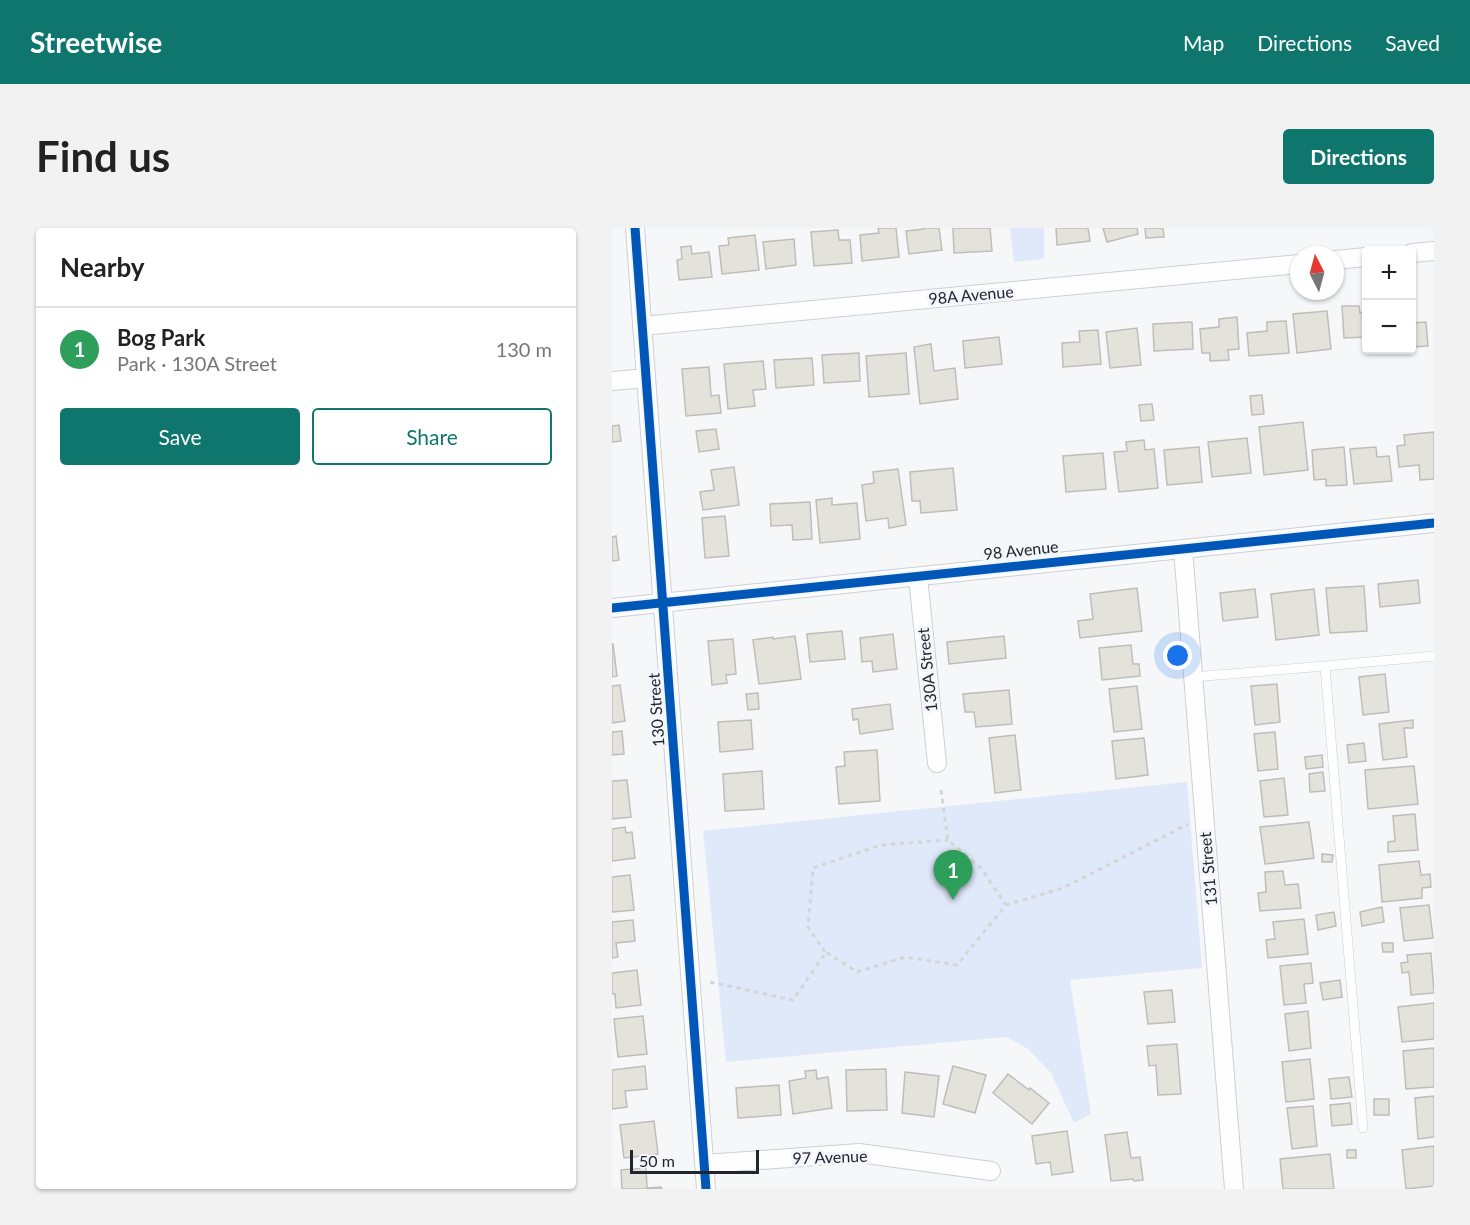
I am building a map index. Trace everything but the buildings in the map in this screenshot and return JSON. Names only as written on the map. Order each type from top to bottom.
[{"type":"street","name":"130 Street","points":[[635,228],[706,1189]]},
{"type":"street","points":[[1416,253],[1434,251]]},
{"type":"street","points":[[1344,259],[1362,257]]},
{"type":"street","name":"98A Avenue","points":[[642,326],[1290,265]]},
{"type":"street","points":[[612,381],[646,378]]},
{"type":"street","name":"98 Avenue","points":[[612,608],[1434,523]]},
{"type":"street","name":"131 Street","points":[[1183,549],[1234,1189]]},
{"type":"street","name":"130A Street","points":[[918,577],[937,763]]},
{"type":"street","name":"97 Avenue","points":[[705,1164],[858,1153],[991,1171]]},
{"type":"lane","points":[[1193,677],[1434,656]]},
{"type":"lane","points":[[1325,666],[1363,1128]]},
{"type":"path","points":[[941,790],[948,840],[981,868],[1006,905]]},
{"type":"path","points":[[948,840],[881,845],[813,868],[808,927],[826,952],[856,972],[904,957],[957,965],[1006,905],[1064,888],[1192,822]]},
{"type":"path","points":[[710,982],[794,1000],[826,952]]},
{"type":"shaded area","points":[[1010,228],[1044,228],[1044,259],[1014,262]]},
{"type":"shaded area","points":[[1187,782],[1202,968],[1070,980],[1091,1114],[1074,1123],[1051,1073],[1028,1049],[1007,1037],[726,1062],[703,831]]},
{"type":"cycle path","points":[[635,228],[706,1189]]},
{"type":"cycle path","points":[[612,608],[1434,523]]},
{"type":"place","name":"Bog Park","points":[[953,900]]}]
